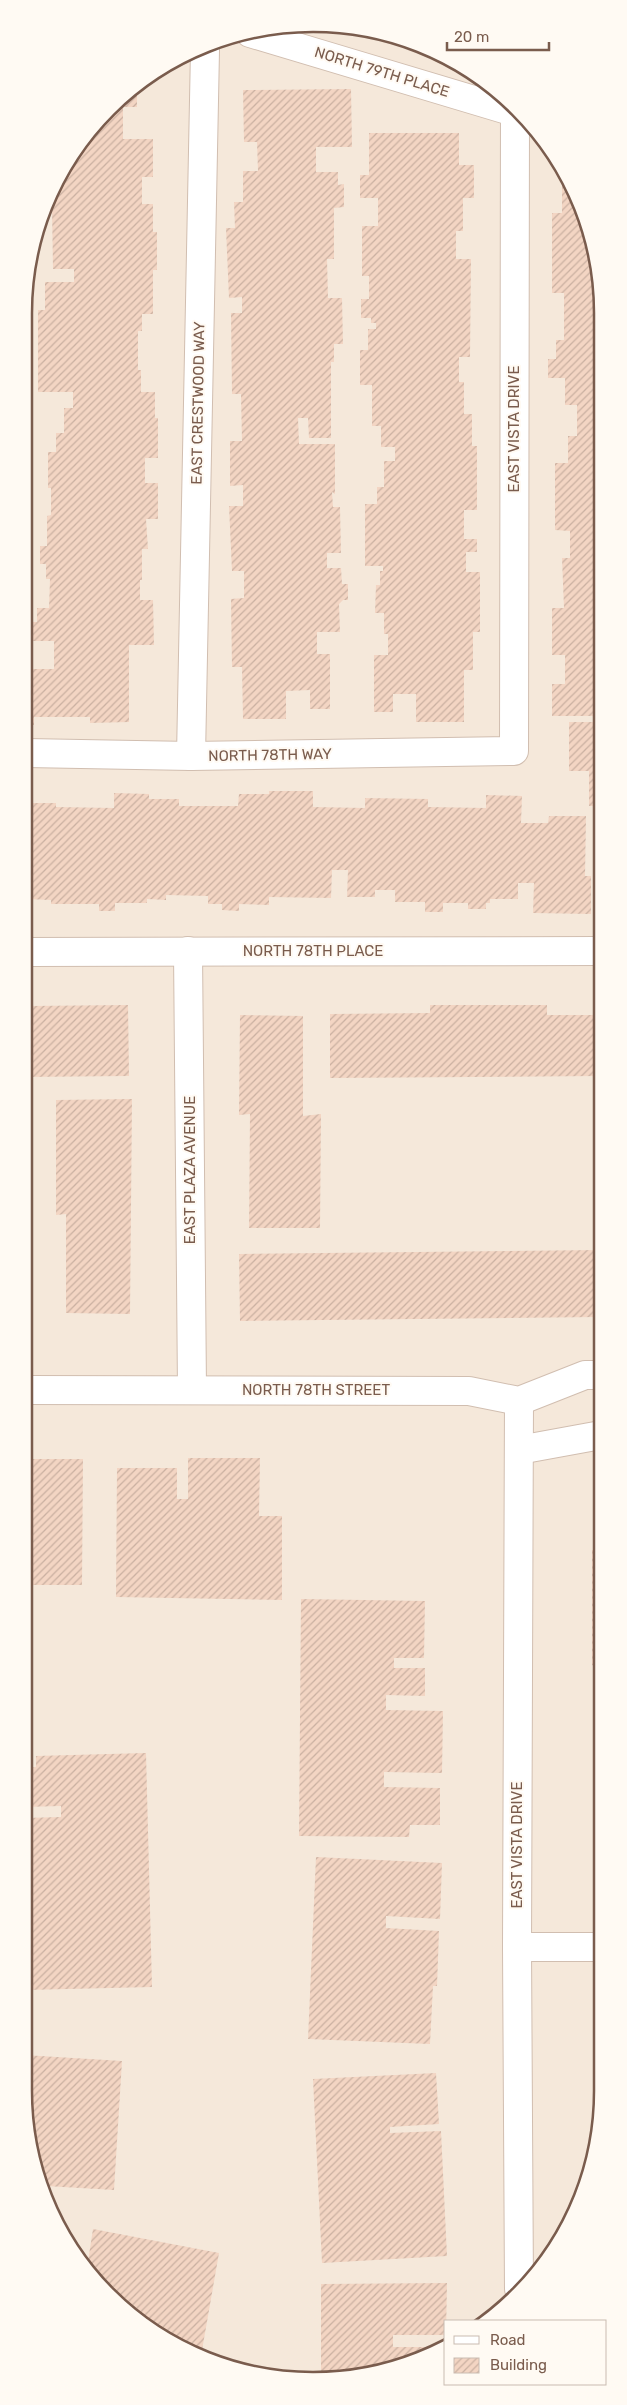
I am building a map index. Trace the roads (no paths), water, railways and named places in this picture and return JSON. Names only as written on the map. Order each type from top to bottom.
[{"type":"street","name":"NORTH 79TH PLACE","points":[[264,37],[502,105]]},
{"type":"street","name":"EAST CRESTWOOD WAY","points":[[191,756],[205,54]]},
{"type":"street","name":"EAST VISTA DRIVE","points":[[514,751],[515,118]]},
{"type":"street","name":"NORTH 78TH WAY","points":[[32,754],[191,756],[514,751]]},
{"type":"street","name":"EAST PLAZA AVENUE","points":[[188,951],[192,1389]]},
{"type":"street","name":"NORTH 78TH PLACE","points":[[32,952],[594,951]]},
{"type":"street","points":[[519,1402],[585,1376],[594,1376]]},
{"type":"street","name":"NORTH 78TH STREET","points":[[32,1390],[469,1391],[519,1402]]},
{"type":"street","name":"EAST VISTA DRIVE","points":[[519,1402],[517,1947],[519,2283]]},
{"type":"street","points":[[519,1450],[594,1436]]},
{"type":"street","points":[[517,1947],[594,1947]]}]
